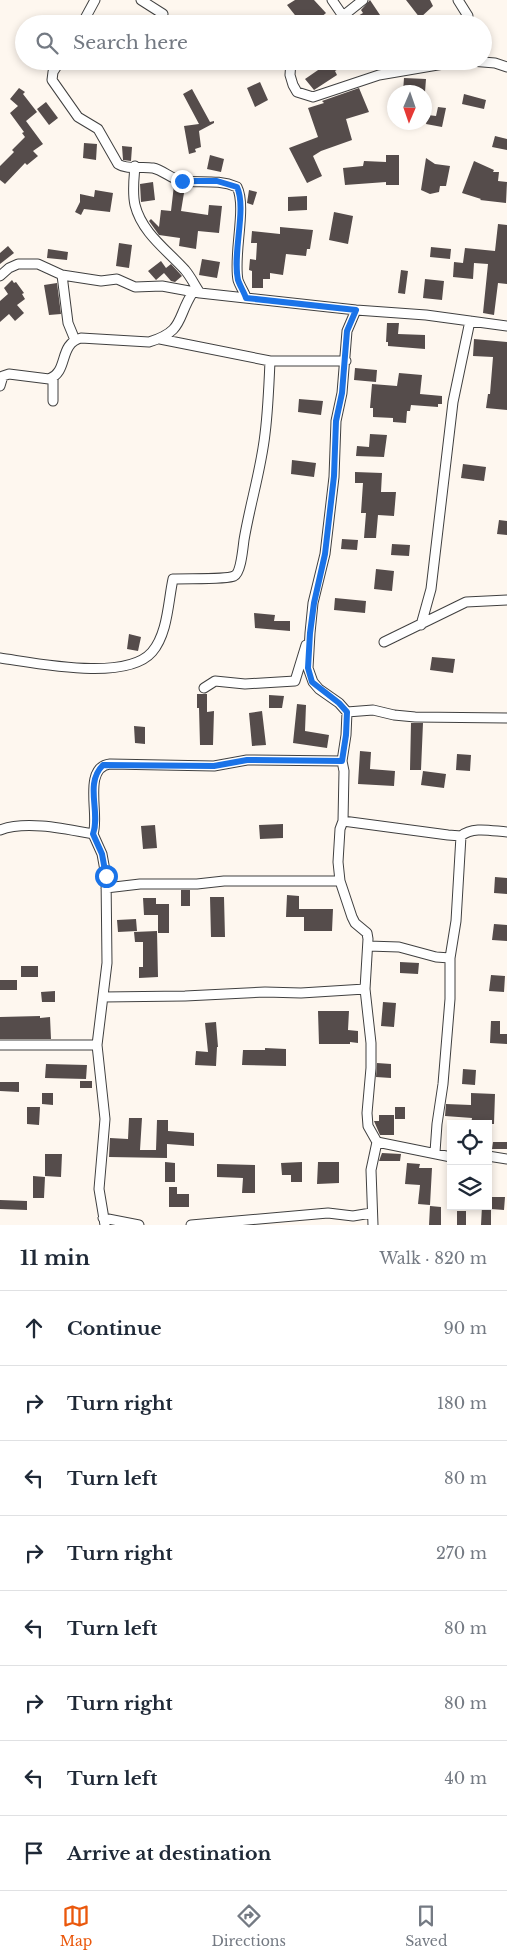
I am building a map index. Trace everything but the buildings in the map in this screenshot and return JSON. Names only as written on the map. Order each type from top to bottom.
[{"type":"street","points":[[87,15],[95,0]]},
{"type":"street","points":[[141,0],[162,14]]},
{"type":"street","points":[[332,0],[342,15]]},
{"type":"street","points":[[344,15],[363,0]]},
{"type":"street","points":[[458,0],[467,15]]},
{"type":"street","points":[[492,63],[507,67]]},
{"type":"street","points":[[54,70],[52,80],[75,114],[98,129],[118,164],[123,167],[134,166],[154,169],[182,181],[217,181],[237,187],[240,199],[237,253],[238,280],[246,298]]},
{"type":"street","points":[[290,70],[293,85],[298,92],[313,97],[379,75],[408,70]]},
{"type":"street","points":[[134,166],[133,189],[140,218],[155,240],[186,271],[197,293]]},
{"type":"street","points":[[0,276],[9,268],[18,264],[38,264],[62,275],[101,281],[117,279],[135,287],[162,286],[197,293],[356,310],[426,315],[507,326]]},
{"type":"street","points":[[62,275],[68,322],[75,340]]},
{"type":"street","points":[[53,400],[53,378],[59,371],[66,350],[75,340],[81,338],[150,342],[174,330],[179,323],[187,301],[197,293]]},
{"type":"street","points":[[356,310],[347,331],[346,361],[336,421],[334,476],[325,554],[314,603],[308,668],[312,682],[339,703],[347,712],[342,761],[344,771],[343,821],[338,844],[338,862],[340,881],[355,923],[367,933],[365,989],[371,1043],[371,1068],[366,1113],[368,1126],[377,1142],[371,1170],[373,1197],[371,1213],[373,1225]]},
{"type":"street","points":[[421,625],[432,589],[453,402],[470,321]]},
{"type":"street","points":[[160,338],[270,361],[346,361]]},
{"type":"street","points":[[0,658],[74,668],[117,668],[137,663],[152,652],[162,633],[173,579],[225,578],[237,574],[242,559],[248,517],[260,466],[265,434],[270,361]]},
{"type":"street","points":[[0,386],[3,376],[9,374],[53,378]]},
{"type":"street","points":[[384,642],[466,602],[507,600]]},
{"type":"street","points":[[204,688],[215,681],[245,684],[295,682],[310,633]]},
{"type":"street","points":[[347,712],[373,710],[415,717],[507,718]]},
{"type":"street","points":[[139,1225],[104,1222],[99,1189],[105,1119],[98,1045],[107,963],[106,888],[102,854],[93,834],[96,826],[93,792],[98,770],[103,765],[214,766],[247,760],[342,761]]},
{"type":"street","points":[[343,821],[461,836],[466,832],[478,830],[507,832]]},
{"type":"street","points":[[0,830],[14,826],[63,828],[93,834]]},
{"type":"street","points":[[435,1152],[450,999],[450,958],[456,921],[461,836]]},
{"type":"street","points":[[106,888],[140,884],[197,884],[224,881],[340,881]]},
{"type":"street","points":[[368,946],[399,947],[436,957],[450,958]]},
{"type":"street","points":[[103,997],[185,996],[257,992],[301,993],[365,989]]},
{"type":"street","points":[[0,1045],[98,1045]]},
{"type":"street","points":[[377,1142],[447,1156]]},
{"type":"street","points":[[492,1157],[507,1159]]},
{"type":"street","points":[[190,1225],[239,1222],[328,1212],[353,1216],[371,1213]]},
{"type":"route","points":[[106,876],[102,854],[93,834],[96,826],[93,792],[96,775],[103,765],[214,766],[247,760],[293,762],[342,761],[346,735],[347,712],[339,703],[312,682],[308,668],[314,603],[325,554],[334,476],[336,421],[346,361],[347,331],[356,310],[246,298],[238,280],[237,253],[240,199],[237,187],[217,181],[182,181]]}]
